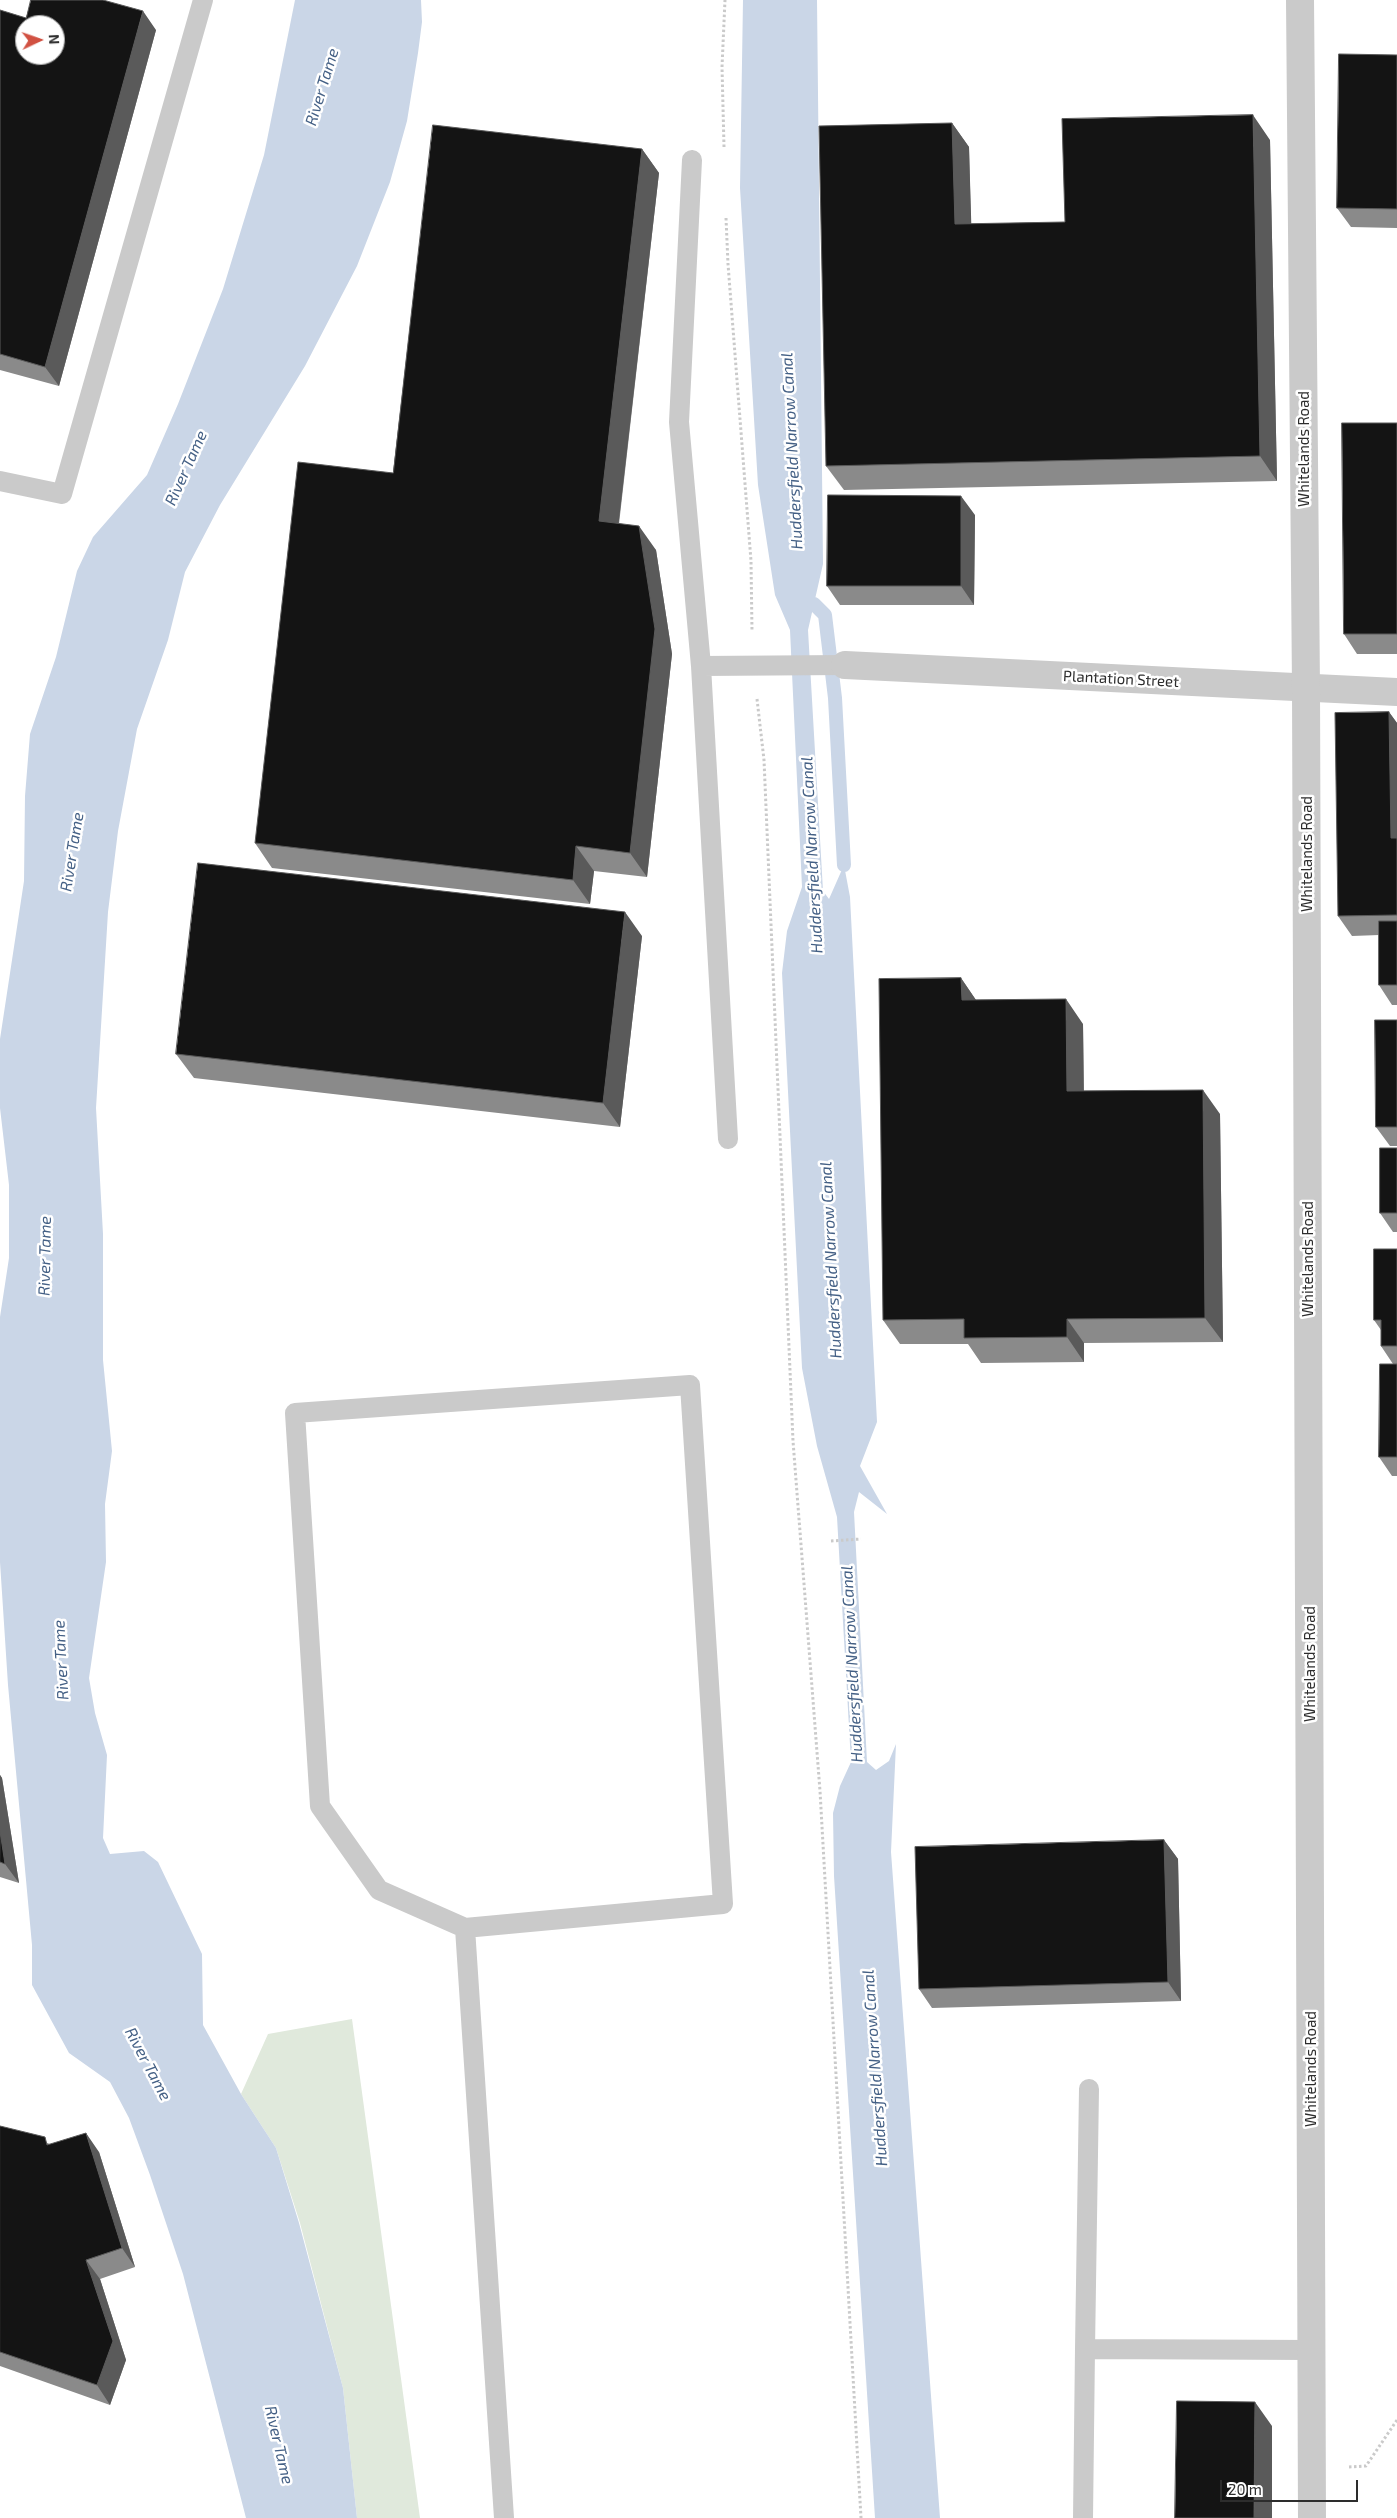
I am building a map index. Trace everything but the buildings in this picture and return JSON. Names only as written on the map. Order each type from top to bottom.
[{"type":"street","name":"Whitelands Road","points":[[1300,0],[1306,688],[1312,2518]]},
{"type":"street","name":"Plantation Street","points":[[845,665],[1397,692]]},
{"type":"lane","points":[[0,481],[62,494],[203,0]]},
{"type":"lane","points":[[692,160],[679,422],[701,666],[728,1139]]},
{"type":"lane","points":[[701,666],[845,665]]},
{"type":"lane","points":[[690,1385],[723,1904],[465,1928],[379,1890],[320,1806],[294,1413],[690,1385]]},
{"type":"lane","points":[[465,1928],[504,2518]]},
{"type":"lane","points":[[1083,2518],[1089,2089]]},
{"type":"lane","points":[[1085,2350],[1312,2350]]},
{"type":"path","points":[[724,0],[722,67],[725,156]]},
{"type":"path","points":[[726,215],[728,264],[751,561]]},
{"type":"path","points":[[764,760],[793,1441],[820,1791],[861,2518]]},
{"type":"path","points":[[831,1541],[861,1539]]},
{"type":"path","points":[[1312,2471],[1366,2466],[1397,2420]]},
{"type":"shaded area","points":[[352,2019],[420,2518],[357,2518],[343,2388],[300,2223],[276,2148],[241,2094],[268,2034]]},
{"type":"water","name":"River Tame","points":[[295,0],[421,0],[422,22],[407,121],[390,182],[357,266],[305,366],[220,505],[185,572],[168,640],[137,729],[118,831],[108,912],[96,1108],[103,1234],[103,1360],[112,1451],[105,1504],[106,1562],[89,1678],[95,1713],[107,1755],[103,1838],[110,1854],[144,1851],[158,1862],[202,1954],[203,2025],[241,2094],[276,2148],[299,2223],[343,2388],[357,2518],[246,2518],[183,2274],[129,2118],[110,2082],[69,2053],[32,1985],[32,1945],[8,1685],[0,1562],[0,1317],[9,1258],[9,1185],[0,1108],[0,1039],[24,881],[25,796],[30,734],[56,657],[77,571],[93,537],[147,475],[178,404],[223,289],[264,155]]},
{"type":"water","name":"Huddersfield Narrow Canal","points":[[743,0],[817,0],[823,564],[808,630],[823,891],[829,899],[844,865],[850,897],[877,1422],[860,1466],[887,1514],[859,1492],[854,1512],[867,1762],[876,1770],[889,1761],[896,1744],[891,1852],[940,2518],[875,2518],[834,1876],[833,1813],[840,1786],[851,1762],[837,1517],[817,1446],[802,1368],[782,973],[787,931],[802,887],[790,630],[775,595],[758,485],[740,188]]},
{"type":"waterway","points":[[814,604],[825,615],[835,698],[844,865]]}]
